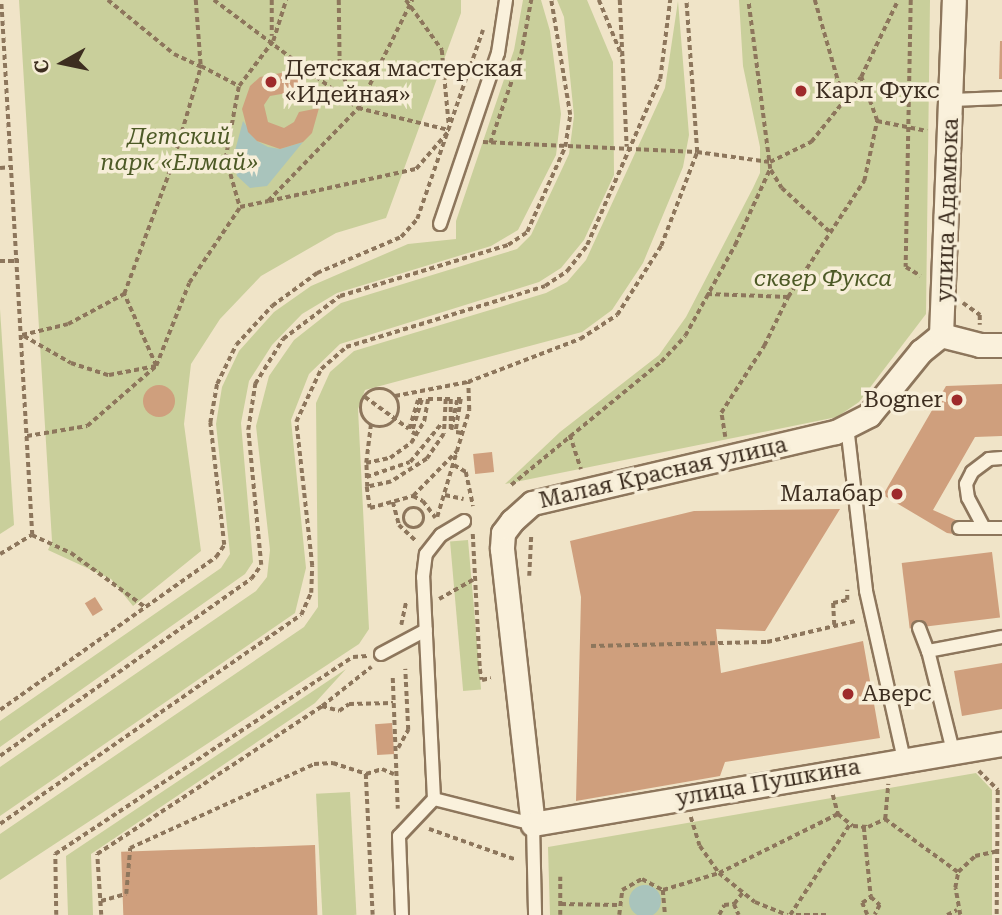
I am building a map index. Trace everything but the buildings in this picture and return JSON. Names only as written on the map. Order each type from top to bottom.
[{"type":"street","name":"улица Адамюка","points":[[941,335],[951,133],[954,0]]},
{"type":"street","points":[[941,335],[980,345],[1002,345]]},
{"type":"street","name":"Малая Красная улица","points":[[533,824],[502,549],[503,533],[512,521],[532,503],[847,426],[869,415],[921,351],[941,335]]},
{"type":"street","name":"улица Пушкина","points":[[533,824],[902,770],[953,751],[1002,744]]},
{"type":"lane","points":[[440,224],[499,53],[506,0]]},
{"type":"lane","points":[[952,100],[1002,98]]},
{"type":"lane","points":[[847,426],[866,591],[902,770]]},
{"type":"lane","points":[[983,526],[968,498],[966,484],[972,472],[989,459],[1002,458]]},
{"type":"lane","points":[[402,915],[399,836],[434,799],[426,630],[426,555],[441,535],[464,520]]},
{"type":"lane","points":[[959,528],[1002,528]]},
{"type":"lane","points":[[919,628],[928,651],[953,751]]},
{"type":"lane","points":[[381,654],[426,630]]},
{"type":"lane","points":[[928,651],[1002,637]]},
{"type":"lane","points":[[434,799],[533,824],[535,915]]},
{"type":"path","points":[[108,0],[174,54],[239,86]]},
{"type":"path","points":[[22,335],[68,324],[124,294],[172,164],[201,66],[195,0]]},
{"type":"path","points":[[214,0],[273,41],[358,108],[450,130]]},
{"type":"path","points":[[272,0],[273,41]]},
{"type":"path","points":[[240,207],[226,158],[239,86],[273,41],[286,0]]},
{"type":"path","points":[[339,0],[340,69],[358,108]]},
{"type":"path","points":[[27,436],[87,426],[156,366],[189,283],[240,207],[416,169],[450,130],[442,50],[406,0]]},
{"type":"path","points":[[268,201],[358,108],[412,0]]},
{"type":"path","points":[[490,143],[521,54],[531,0]]},
{"type":"path","points":[[0,756],[251,579],[261,565],[248,430],[255,384],[283,339],[340,296],[509,245],[527,232],[565,147],[570,115],[551,0]]},
{"type":"path","points":[[600,0],[624,61]]},
{"type":"path","points":[[620,0],[627,149]]},
{"type":"path","points":[[0,824],[301,615],[311,593],[312,566],[296,422],[321,369],[346,347],[545,286],[567,271],[587,245],[619,178],[627,149],[660,79],[670,0]]},
{"type":"path","points":[[458,449],[444,469],[412,496],[369,508],[366,463],[371,425],[361,411],[365,397],[378,389],[394,396],[468,382],[580,339],[617,315],[661,246],[696,152],[685,0]]},
{"type":"path","points":[[511,485],[661,362],[685,336],[770,169],[756,83],[748,0]]},
{"type":"path","points":[[816,0],[844,101]]},
{"type":"path","points":[[482,142],[696,152],[770,162],[811,142],[844,101],[861,78],[898,0]]},
{"type":"path","points":[[1,3],[19,261],[32,535]]},
{"type":"path","points":[[0,710],[216,557],[223,545],[211,423],[217,384],[236,345],[272,306],[317,273],[401,237],[417,219],[450,130],[485,22]]},
{"type":"path","points":[[725,437],[721,413],[764,346],[788,297],[864,181],[877,121],[861,78]]},
{"type":"path","points":[[877,121],[909,130],[951,133]]},
{"type":"path","points":[[0,168],[12,167]]},
{"type":"path","points":[[770,169],[782,188],[829,231]]},
{"type":"path","points":[[0,261],[19,261]]},
{"type":"path","points":[[124,294],[156,366]]},
{"type":"path","points":[[707,294],[788,297]]},
{"type":"path","points":[[22,335],[71,363],[109,375],[156,366]]},
{"type":"path","points":[[411,550],[415,540],[436,518],[445,495],[469,410],[468,382]]},
{"type":"path","points":[[371,425],[387,426],[395,420],[399,408],[394,396]]},
{"type":"path","points":[[365,397],[409,429],[418,400],[422,400],[412,432],[418,435]]},
{"type":"path","points":[[366,463],[388,458],[418,435],[428,399],[452,399],[447,429],[451,430],[457,399],[461,399],[456,432],[462,433]]},
{"type":"path","points":[[366,477],[410,462],[441,423],[446,399]]},
{"type":"path","points":[[367,487],[406,475],[433,452],[444,434],[441,423]]},
{"type":"path","points":[[570,435],[583,474]]},
{"type":"path","points":[[424,447],[433,452]]},
{"type":"path","points":[[388,458],[393,470]]},
{"type":"path","points":[[454,465],[466,472],[468,495]]},
{"type":"path","points":[[445,495],[464,499]]},
{"type":"path","points":[[412,496],[423,501],[436,518]]},
{"type":"path","points":[[393,502],[396,517],[415,540]]},
{"type":"path","points":[[396,517],[403,517],[412,508],[424,518],[436,518]]},
{"type":"path","points":[[403,517],[413,528],[424,518]]},
{"type":"path","points":[[529,578],[531,532]]},
{"type":"path","points":[[32,535],[71,553],[145,607]]},
{"type":"path","points":[[0,554],[32,535]]},
{"type":"path","points":[[472,538],[480,669],[482,680],[491,678]]},
{"type":"path","points":[[834,625],[832,603],[847,600],[847,587]]},
{"type":"path","points":[[401,626],[406,588]]},
{"type":"path","points":[[591,646],[766,642],[843,623]]},
{"type":"path","points":[[102,915],[97,854],[322,706],[365,674],[381,654]]},
{"type":"path","points":[[56,915],[55,854],[353,657],[381,654]]},
{"type":"path","points":[[397,749],[408,730],[404,669]]},
{"type":"path","points":[[393,678],[397,749],[394,774],[398,809]]},
{"type":"path","points":[[322,706],[338,711],[349,704],[393,703]]},
{"type":"path","points":[[101,901],[126,894],[130,848],[314,764],[333,763],[366,774],[382,769],[394,774]]},
{"type":"path","points":[[975,769],[998,790],[997,915]]},
{"type":"path","points":[[877,785],[888,783],[902,770]]},
{"type":"path","points":[[366,774],[373,915]]},
{"type":"path","points":[[885,819],[888,783]]},
{"type":"path","points":[[820,796],[844,792]]},
{"type":"path","points":[[832,793],[838,814],[850,824],[864,827],[885,819]]},
{"type":"path","points":[[663,890],[719,873],[838,814]]},
{"type":"path","points":[[679,820],[704,815]]},
{"type":"path","points":[[691,817],[700,846],[719,873],[755,902],[789,915],[850,824]]},
{"type":"path","points":[[885,819],[958,872]]},
{"type":"path","points":[[864,827],[871,897],[880,905],[875,915]]},
{"type":"path","points":[[427,828],[523,862]]},
{"type":"path","points":[[960,915],[957,910],[958,872],[975,856],[998,851]]},
{"type":"path","points":[[560,877],[560,915]]},
{"type":"path","points":[[619,915],[617,905],[621,890],[634,880],[650,880],[663,890],[665,915]]},
{"type":"path","points":[[734,905],[743,892]]},
{"type":"path","points":[[866,915],[862,903],[871,897]]},
{"type":"path","points":[[561,904],[617,905]]},
{"type":"path","points":[[719,915],[724,905],[734,905]]},
{"type":"path","points":[[734,905],[739,915]]},
{"type":"path","points":[[947,915],[957,910]]},
{"type":"path","points":[[796,915],[828,915]]},
{"type":"green space","name":"Детский парк «Елмай»","points":[[19,0],[461,0],[461,13],[386,218],[336,233],[261,276],[220,319],[191,364],[184,424],[201,551],[133,606],[111,579],[48,550],[52,541]]},
{"type":"green space","points":[[523,0],[541,0],[550,31],[561,114],[556,155],[518,230],[491,246],[337,293],[302,314],[272,345],[249,381],[241,423],[253,562],[245,574],[0,747],[0,721],[221,568],[230,554],[216,424],[222,387],[239,351],[274,312],[311,286],[408,244],[456,239],[456,221],[514,50]]},
{"type":"green space","points":[[557,0],[587,0],[613,62],[614,175],[584,240],[561,268],[539,282],[340,344],[309,374],[291,420],[306,568],[295,613],[0,816],[0,767],[256,591],[267,577],[270,550],[256,426],[269,376],[294,340],[341,303],[517,249],[531,235],[569,154],[574,116],[564,17]]},
{"type":"green space","name":"cквер Фукса","points":[[739,0],[930,0],[926,314],[859,402],[837,417],[505,484],[560,432],[659,355],[686,317],[753,188],[760,173],[760,147],[743,66]]},
{"type":"green space","points":[[678,1],[689,135],[683,167],[643,263],[612,310],[582,332],[365,390],[358,409],[369,629],[359,644],[0,880],[0,834],[304,627],[318,607],[316,403],[330,372],[354,351],[546,293],[567,282],[586,260],[665,88]]},
{"type":"green space","points":[[0,309],[14,525],[0,534]]},
{"type":"green space","points":[[468,540],[481,689],[463,691],[450,542]]},
{"type":"green space","points":[[346,669],[315,703],[91,854],[93,915],[68,915],[66,856]]},
{"type":"green space","points":[[976,773],[992,790],[992,915],[550,915],[548,847]]},
{"type":"green space","points":[[350,792],[356,915],[322,915],[316,794]]},
{"type":"water","points":[[243,121],[257,141],[268,147],[280,149],[303,142],[267,186],[250,188],[237,176],[233,158]]},
{"type":"water","points":[[645,885],[656,890],[661,901],[656,912],[645,917],[634,912],[629,901],[634,890]]},
{"type":"place","name":"Детская мастерская «Идейная»","points":[[271,82]]},
{"type":"place","name":"Карл Фукс","points":[[801,91]]},
{"type":"place","name":"Bogner","points":[[957,400]]},
{"type":"place","name":"Малабар","points":[[897,494]]},
{"type":"place","name":"Аверс","points":[[848,694]]}]
